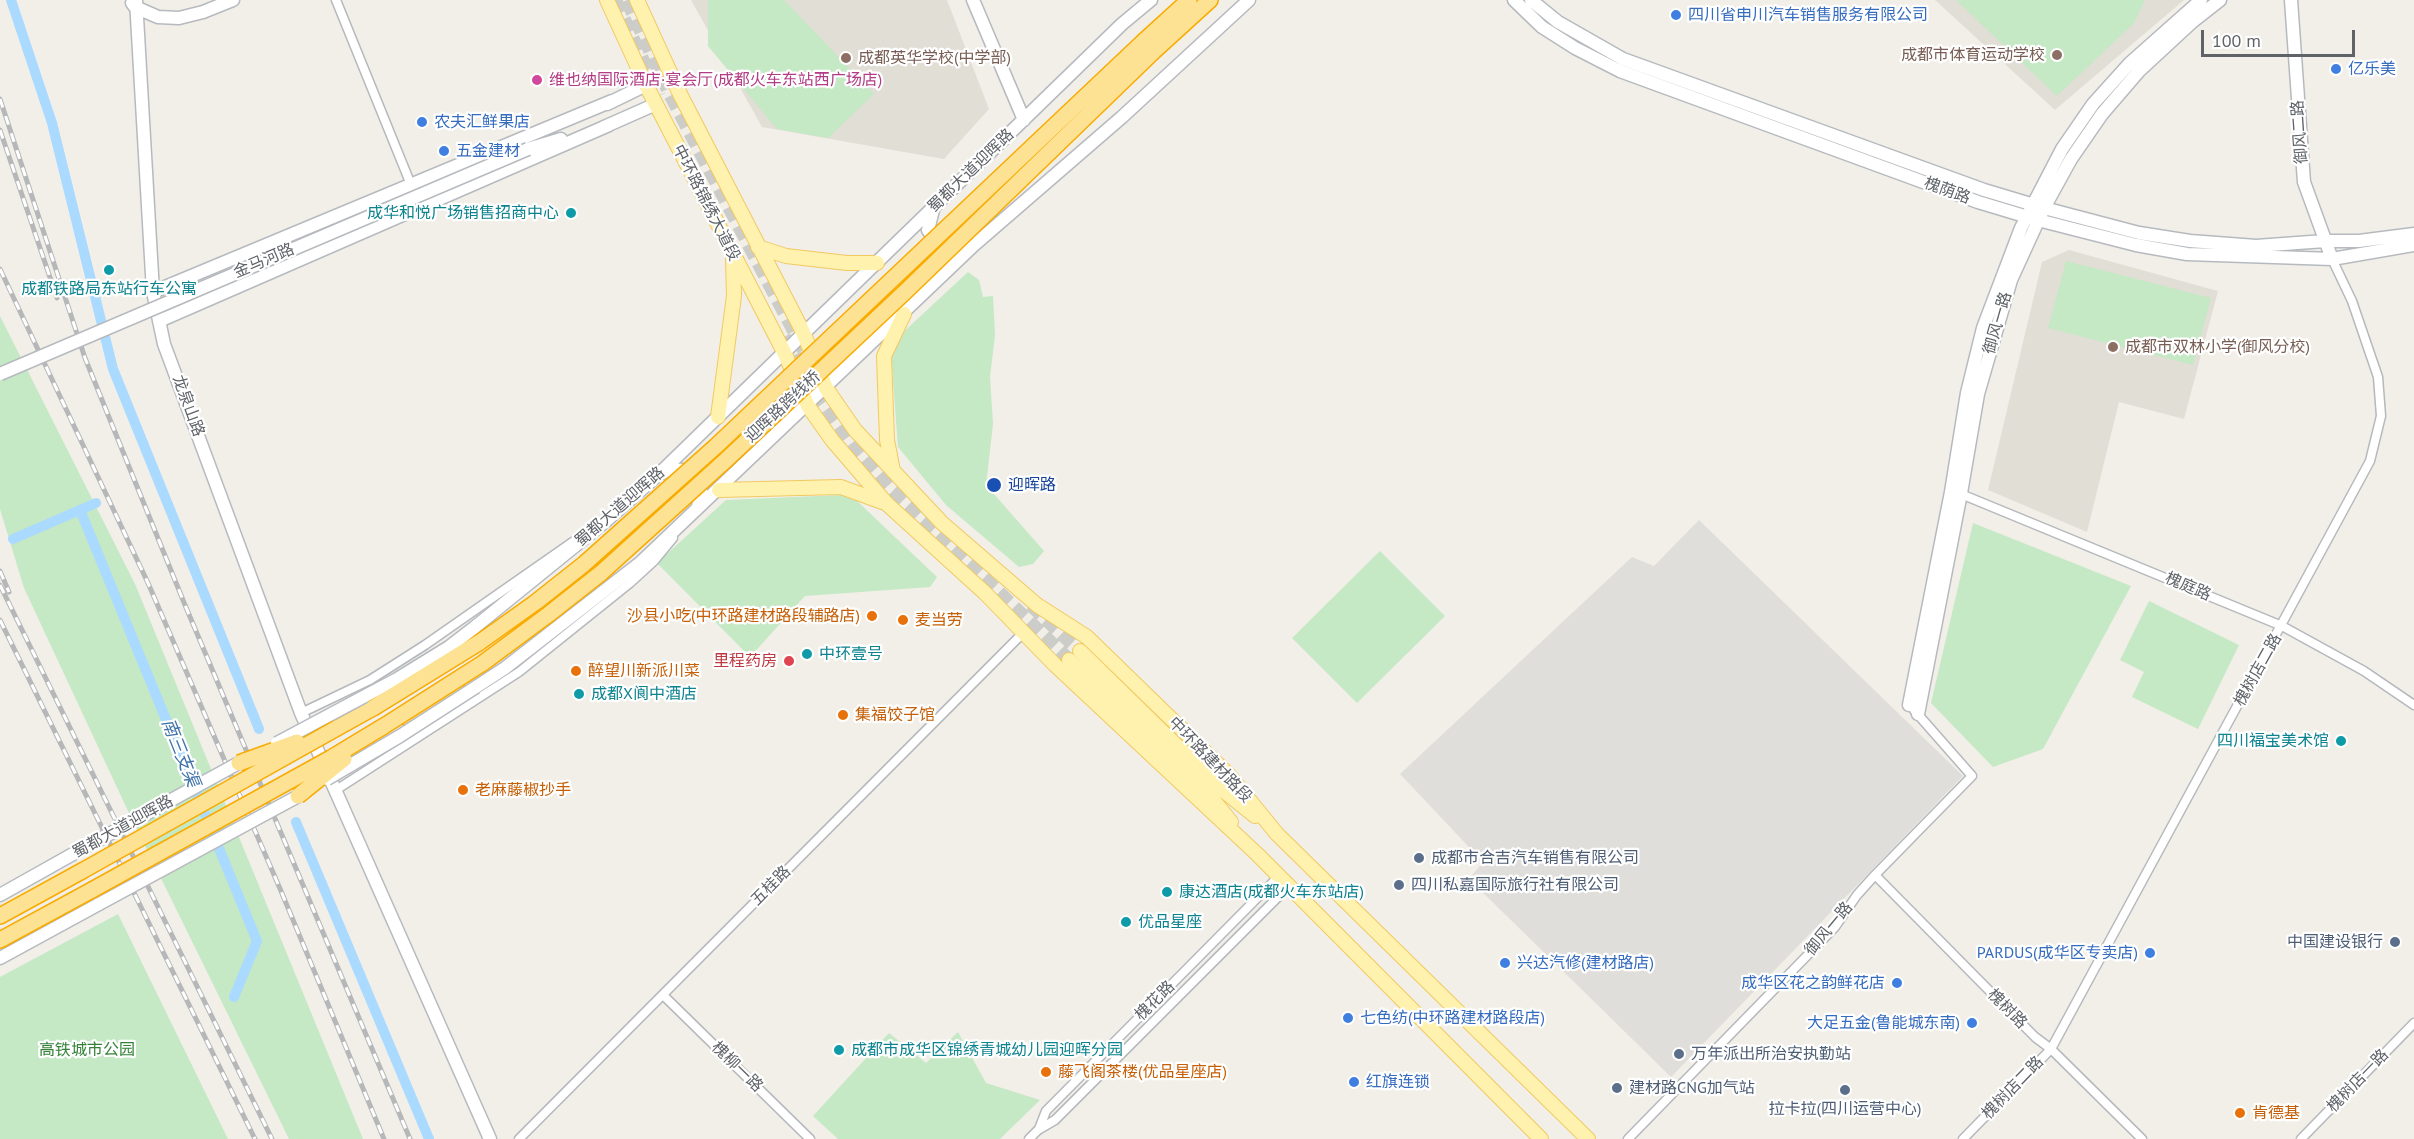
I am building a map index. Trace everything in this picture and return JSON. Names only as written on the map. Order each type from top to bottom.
[{"type":"highway","points":[[1151,41],[1189,0]]},
{"type":"highway","points":[[1151,41],[1210,0]]},
{"type":"highway","name":"迎晖路跨线桥","points":[[374,708],[480,642],[536,602],[600,550],[724,439],[1151,41]]},
{"type":"highway","name":"迎晖路跨线桥","points":[[384,726],[483,663],[549,614],[618,558],[880,315],[1151,41]]},
{"type":"highway","points":[[374,708],[449,647]]},
{"type":"highway","points":[[0,940],[321,764],[384,726],[476,687]]},
{"type":"highway","name":"蜀都大道迎晖路","points":[[0,916],[374,708]]},
{"type":"highway","points":[[298,796],[384,726]]},
{"type":"highway","points":[[239,763],[337,728]]},
{"type":"main road","points":[[133,2],[158,17],[179,18],[203,12],[233,0]]},
{"type":"main road","name":"中环路锦绣大道段","points":[[607,0],[646,85],[784,352],[808,406]]},
{"type":"main road","name":"中环路锦绣大道段","points":[[636,0],[680,94],[803,332],[826,388]]},
{"type":"main road","points":[[973,0],[1024,120]]},
{"type":"main road","name":"蜀都大道迎晖路","points":[[0,896],[239,763],[342,710],[449,647],[475,627],[607,520],[659,474],[1122,24],[1150,0]]},
{"type":"main road","points":[[1151,41],[1177,0]]},
{"type":"main road","points":[[0,958],[298,796],[400,736],[505,668],[640,563],[975,245],[1122,117],[1249,0]]},
{"type":"main road","name":"槐荫路","points":[[1514,0],[1542,27],[1575,48],[1620,71],[1978,202],[2139,233],[2190,241],[2256,246],[2359,241],[2414,234]]},
{"type":"main road","name":"槐荫路","points":[[1531,0],[1558,22],[1623,59],[1984,190],[2035,212],[2136,245],[2187,254],[2332,259],[2414,245]]},
{"type":"main road","name":"御风一路","points":[[1914,710],[1956,492],[1967,393],[1983,327],[1998,285],[2035,212],[2061,149],[2093,104],[2130,63],[2201,0]]},
{"type":"main road","name":"御风一路","points":[[2035,212],[2102,114],[2139,71],[2220,0]]},
{"type":"main road","name":"御风二路","points":[[2291,0],[2304,182],[2332,259]]},
{"type":"main road","name":"龙泉山路","points":[[133,2],[153,292],[169,355],[301,713],[490,1139]]},
{"type":"main road","points":[[153,292],[646,85]]},
{"type":"main road","points":[[528,149],[612,101]]},
{"type":"main road","points":[[159,321],[656,104]]},
{"type":"main road","points":[[528,149],[609,126]]},
{"type":"main road","name":"金马河路","points":[[0,374],[528,149]]},
{"type":"main road","points":[[935,206],[929,220],[928,230],[936,244],[950,252],[962,251],[975,245]]},
{"type":"main road","points":[[758,247],[786,256],[877,264]]},
{"type":"main road","points":[[718,417],[734,296],[734,257]]},
{"type":"main road","points":[[894,473],[887,440],[884,356],[904,314]]},
{"type":"main road","name":"中环路建材路段","points":[[826,388],[855,430],[942,523],[1037,605],[1087,637],[1229,775],[1277,834],[1588,1139]]},
{"type":"main road","points":[[808,406],[832,440],[887,504],[986,593],[1023,633],[1258,855],[1541,1139]]},
{"type":"main road","points":[[659,474],[671,469],[683,470],[694,477],[701,489],[701,498],[695,513]]},
{"type":"main road","points":[[719,490],[841,487],[887,504]]},
{"type":"main road","points":[[1258,855],[1210,796],[1075,655],[1219,786],[1277,834]]},
{"type":"street","points":[[336,0],[421,208]]},
{"type":"street","name":"槐树店二路","points":[[1963,1139],[2051,1049],[2370,461],[2381,416],[2378,377],[2352,301],[2332,259]]},
{"type":"street","name":"槐庭路","points":[[1956,492],[2282,626],[2364,671],[2414,705]]},
{"type":"street","points":[[336,790],[458,714],[564,638],[654,561],[695,513]]},
{"type":"street","points":[[301,713],[370,680],[461,622],[551,555],[607,520]]},
{"type":"street","name":"五桂路","points":[[519,1139],[1023,633]]},
{"type":"street","name":"御风一路","points":[[1628,1139],[1835,927],[1857,895],[1875,875],[1972,776],[1914,710]]},
{"type":"street","name":"槐树路","points":[[1875,875],[2035,1037],[2051,1049],[2142,1139]]},
{"type":"street","name":"槐花路","points":[[1038,1130],[1046,1111],[1284,881]]},
{"type":"street","name":"槐花路","points":[[1029,1139],[1038,1130],[1055,1120],[1284,881]]},
{"type":"street","name":"槐柳一路","points":[[663,995],[810,1139]]},
{"type":"street","name":"槐树店一路","points":[[2301,1139],[2414,1023]]},
{"type":"shaded area","name":"成都英华学校(中学部)","points":[[691,0],[947,0],[989,109],[944,159],[762,127]]},
{"type":"shaded area","name":"成都市体育运动学校","points":[[1935,0],[2184,0],[2055,110]]},
{"type":"shaded area","name":"成都市双林小学(御风分校)","points":[[2069,250],[2218,291],[2184,419],[2119,402],[2087,532],[1988,490],[2042,262]]},
{"type":"shaded area","points":[[1699,520],[1963,776],[1671,1077],[1469,879],[1483,862],[1400,774],[1632,557],[1654,566]]},
{"type":"green space","points":[[708,0],[784,0],[874,94],[828,138],[777,129],[708,46]]},
{"type":"green space","name":"成都市体育运动学校","points":[[1956,0],[2145,0],[2134,23],[2057,96]]},
{"type":"green space","points":[[2066,261],[2211,298],[2193,365],[2048,328]]},
{"type":"green space","points":[[968,272],[979,280],[983,297],[993,296],[995,335],[990,377],[993,424],[986,485],[1044,551],[1033,564],[1019,567],[946,505],[898,447],[891,354],[898,337]]},
{"type":"green space","points":[[0,316],[135,584],[363,1139],[289,1139],[128,811],[24,588],[0,509]]},
{"type":"green space","points":[[841,495],[857,501],[937,577],[930,587],[805,596],[750,657],[657,563],[726,500]]},
{"type":"green space","points":[[1973,523],[2131,586],[2043,749],[1993,767],[1931,703]]},
{"type":"green space","points":[[1380,551],[1445,616],[1357,703],[1292,638]]},
{"type":"green space","points":[[2149,601],[2239,645],[2198,729],[2132,697],[2144,672],[2120,660]]},
{"type":"green space","name":"高铁城市公园","points":[[118,914],[228,1139],[0,1139],[0,977]]},
{"type":"green space","points":[[958,1032],[986,1083],[1040,1100],[1000,1139],[838,1139],[813,1116],[889,1033],[926,1063]]},
{"type":"waterway","points":[[11,0],[52,123],[113,369],[259,729]]},
{"type":"waterway","points":[[13,539],[96,503]]},
{"type":"waterway","name":"南三支渠","points":[[80,510],[257,941],[234,997]]},
{"type":"waterway","points":[[296,822],[429,1139]]},
{"type":"tunnel","points":[[615,0],[659,96]]},
{"type":"tunnel","points":[[627,0],[670,94],[804,350]]},
{"type":"tunnel","points":[[784,337],[822,401],[858,451],[891,489],[1069,660]]},
{"type":"tunnel","points":[[1031,605],[1080,651]]},
{"type":"railway","points":[[0,99],[85,358],[185,605],[410,1139]]},
{"type":"railway","points":[[0,130],[57,298]]},
{"type":"railway","points":[[0,269],[148,583],[281,891],[384,1139]]},
{"type":"railway","points":[[0,571],[9,592]]},
{"type":"railway","points":[[0,585],[272,1139]]},
{"type":"railway","points":[[0,620],[255,1139]]},
{"type":"place","name":"四川省申川汽车销售服务有限公司","points":[[1676,15]]},
{"type":"place","name":"成都市体育运动学校","points":[[2057,55]]},
{"type":"place","name":"成都英华学校(中学部)","points":[[846,58]]},
{"type":"place","name":"亿乐美","points":[[2336,69]]},
{"type":"place","name":"维也纳国际酒店·宴会厅(成都火车东站西广场店)","points":[[537,80]]},
{"type":"place","name":"农夫汇鲜果店","points":[[422,122]]},
{"type":"place","name":"五金建材","points":[[444,151]]},
{"type":"place","name":"成华和悦广场销售招商中心","points":[[571,213]]},
{"type":"place","name":"成都铁路局东站行车公寓","points":[[109,270]]},
{"type":"place","name":"成都市双林小学(御风分校)","points":[[2113,347]]},
{"type":"place","name":"迎晖路","points":[[994,485]]},
{"type":"place","name":"沙县小吃(中环路建材路段辅路店)","points":[[872,616]]},
{"type":"place","name":"麦当劳","points":[[903,620]]},
{"type":"place","name":"中环壹号","points":[[807,654]]},
{"type":"place","name":"里程药房","points":[[789,661]]},
{"type":"place","name":"醉望川新派川菜","points":[[576,671]]},
{"type":"place","name":"成都X阆中酒店","points":[[579,694]]},
{"type":"place","name":"集福饺子馆","points":[[843,715]]},
{"type":"place","name":"四川福宝美术馆","points":[[2341,741]]},
{"type":"place","name":"老麻藤椒抄手","points":[[463,790]]},
{"type":"place","name":"成都市合吉汽车销售有限公司","points":[[1419,858]]},
{"type":"place","name":"四川私嘉国际旅行社有限公司","points":[[1399,885]]},
{"type":"place","name":"康达酒店(成都火车东站店)","points":[[1167,892]]},
{"type":"place","name":"优品星座","points":[[1126,922]]},
{"type":"place","name":"中国建设银行","points":[[2395,942]]},
{"type":"place","name":"PARDUS(成华区专卖店)","points":[[2150,953]]},
{"type":"place","name":"兴达汽修(建材路店)","points":[[1505,963]]},
{"type":"place","name":"成华区花之韵鲜花店","points":[[1897,983]]},
{"type":"place","name":"七色纺(中环路建材路段店)","points":[[1348,1018]]},
{"type":"place","name":"大足五金(鲁能城东南)","points":[[1972,1023]]},
{"type":"place","name":"成都市成华区锦绣青城幼儿园迎晖分园","points":[[839,1050]]},
{"type":"place","name":"万年派出所治安执勤站","points":[[1679,1054]]},
{"type":"place","name":"藤飞阁茶楼(优品星座店)","points":[[1046,1072]]},
{"type":"place","name":"红旗连锁","points":[[1354,1082]]},
{"type":"place","name":"建材路CNG加气站","points":[[1617,1088]]},
{"type":"place","name":"拉卡拉(四川运营中心)","points":[[1845,1090]]},
{"type":"place","name":"肯德基","points":[[2240,1113]]}]
